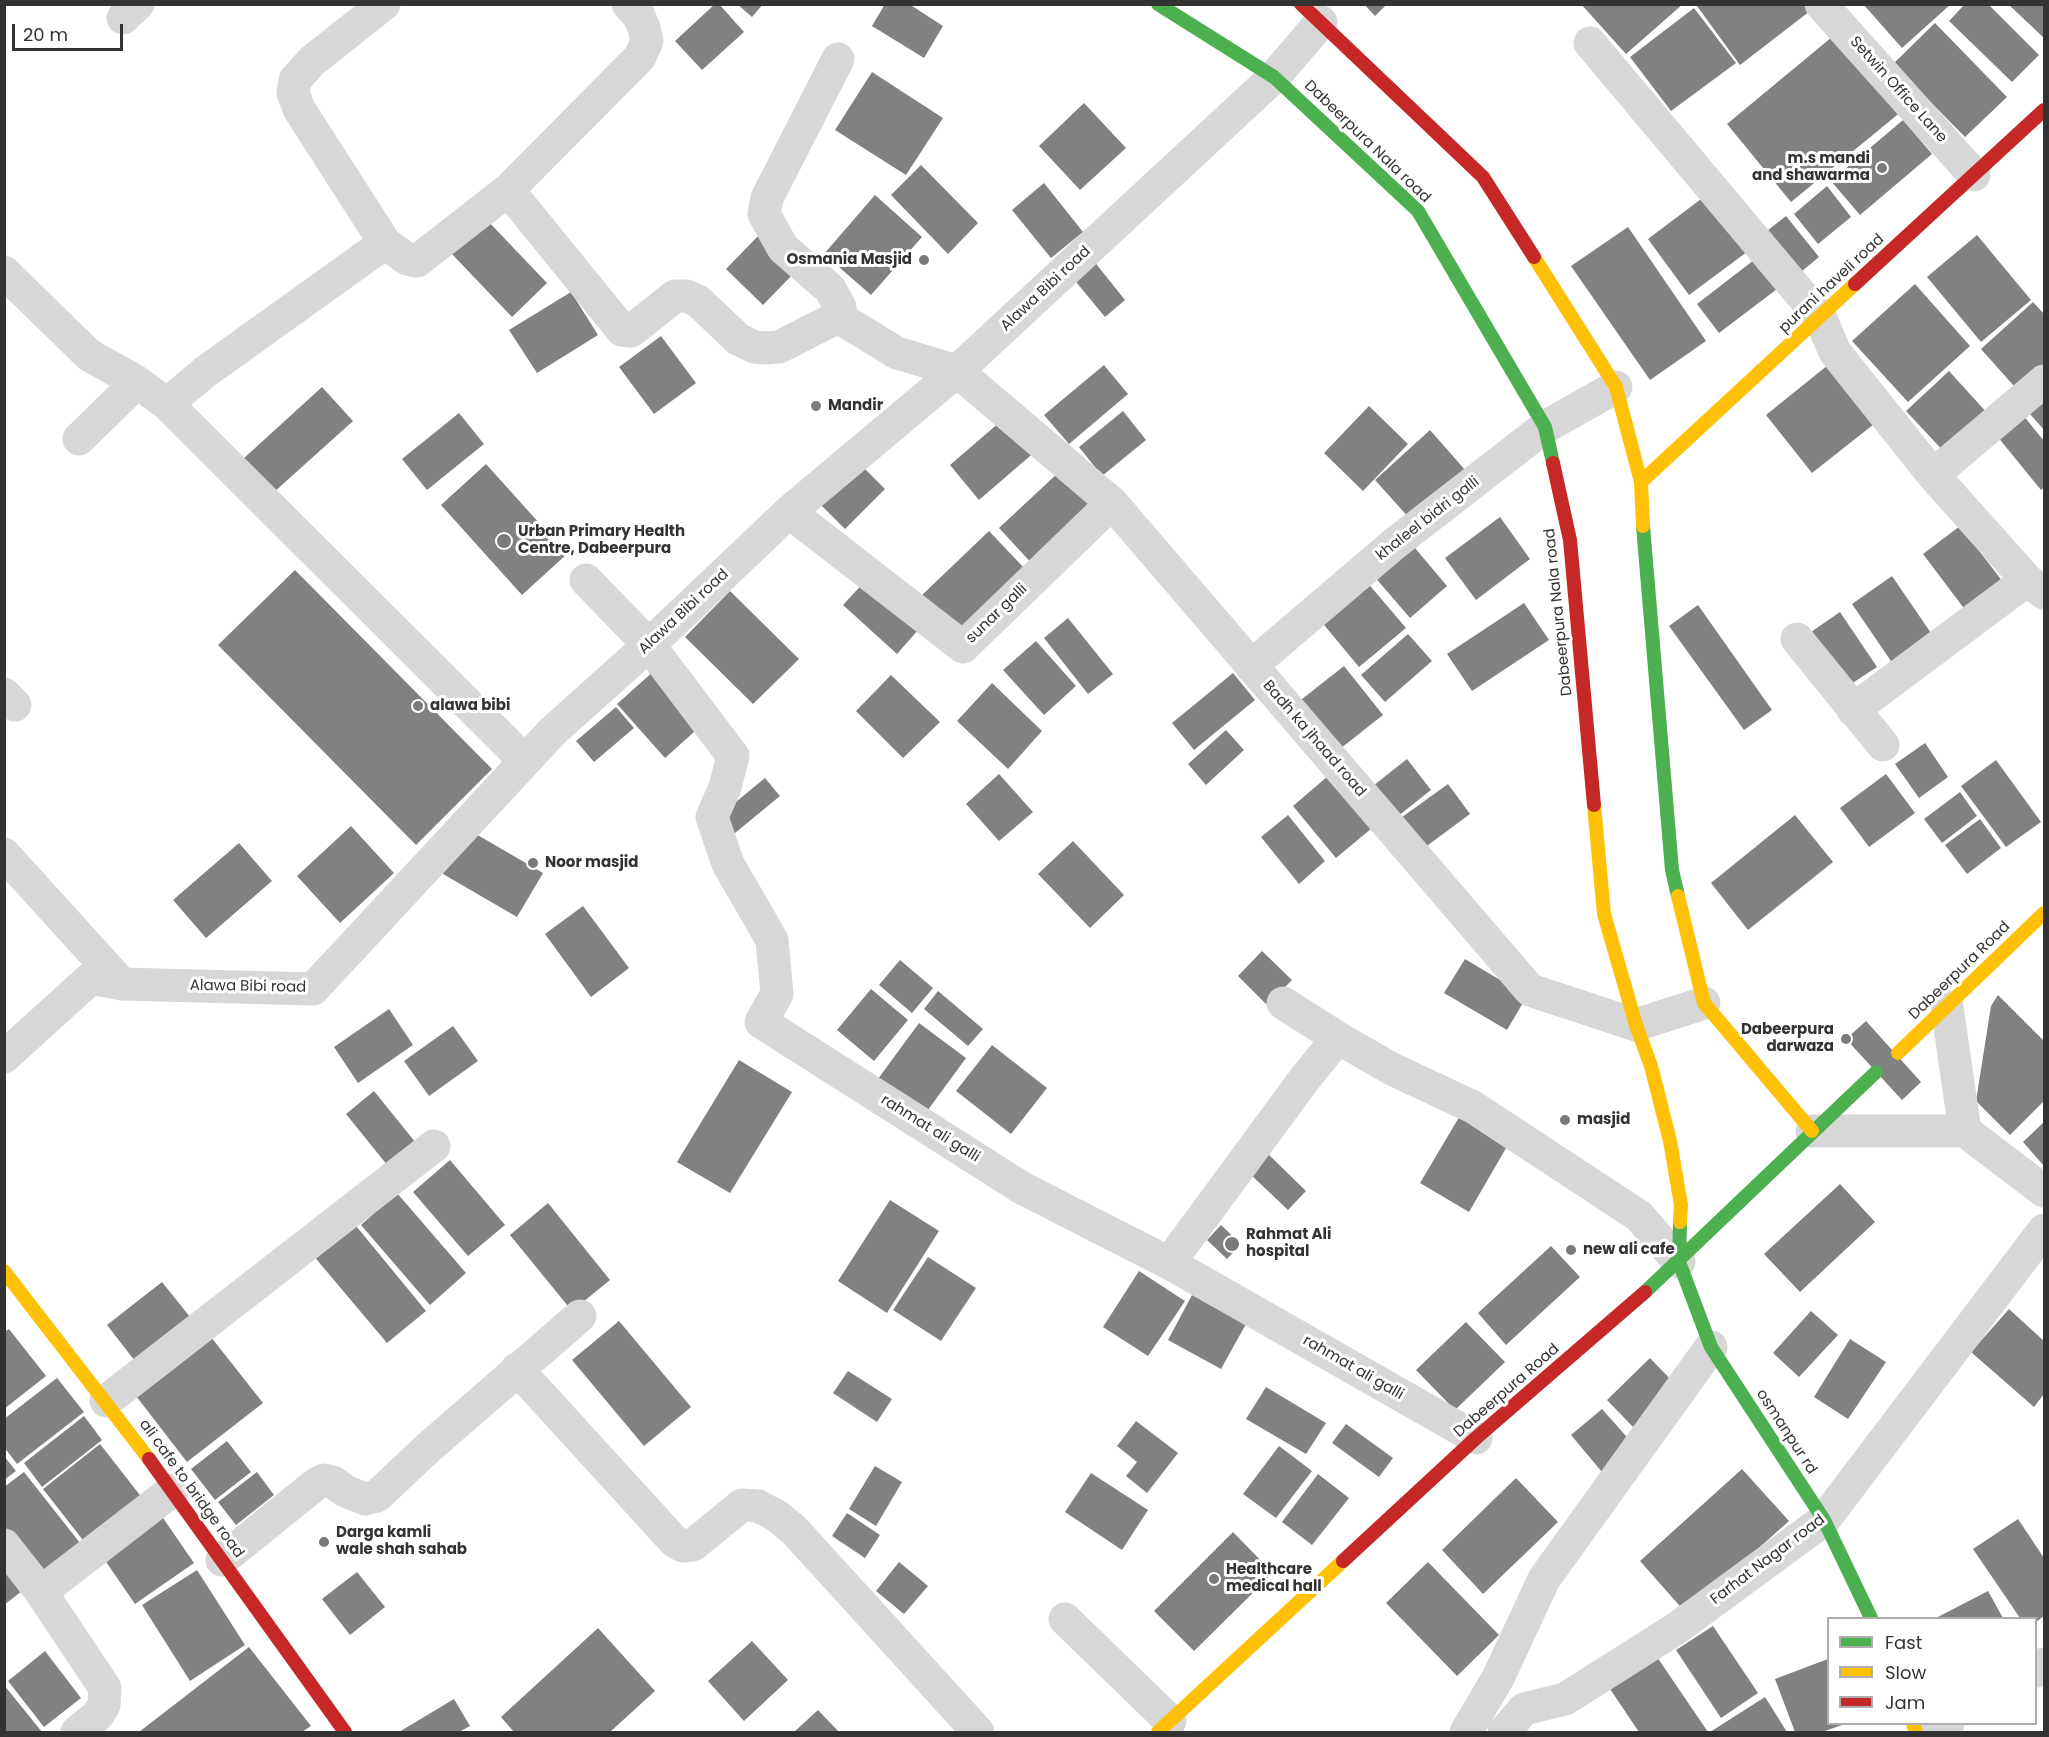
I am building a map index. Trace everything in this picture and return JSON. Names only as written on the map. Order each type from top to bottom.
[{"type":"street","points":[[384,4],[312,61],[295,80],[293,93],[299,109],[385,243],[407,259],[417,261],[508,190],[640,57],[647,41],[639,16],[628,4]]},
{"type":"street","name":"Dabeerpura Nala road","points":[[1158,4],[1274,77],[1418,211],[1545,428],[1570,540],[1604,914],[1636,1025],[1651,1066],[1670,1141],[1681,1204],[1679,1262]]},
{"type":"street","name":"Setwin Office Lane","points":[[1821,4],[1974,175]]},
{"type":"street","points":[[1311,13],[1483,177],[1616,387],[1641,482],[1644,566],[1672,870],[1704,1003],[1812,1131],[1965,1131],[2044,1191]]},
{"type":"street","name":"Alawa Bibi road","points":[[4,1058],[91,978],[122,984],[313,989],[553,731],[649,645],[789,512],[957,371],[1274,77],[1311,13]]},
{"type":"street","points":[[1590,43],[1820,317],[1835,352],[1933,475],[2036,586],[1853,711]]},
{"type":"street","points":[[838,59],[767,198],[764,214],[783,248],[830,289],[840,307],[838,317]]},
{"type":"street","name":"purani haveli road","points":[[1641,482],[2044,110]]},
{"type":"street","points":[[508,190],[622,330],[631,331],[675,296],[686,296],[698,301],[738,339],[754,347],[779,347],[838,317]]},
{"type":"street","points":[[167,404],[206,372],[385,243]]},
{"type":"street","points":[[4,272],[89,355],[137,382],[167,404],[525,761]]},
{"type":"street","points":[[838,317],[897,353],[957,371]]},
{"type":"street","name":"Badh ka jhaad road","points":[[957,371],[1112,503],[1530,990],[1636,1025]]},
{"type":"street","points":[[1933,475],[2044,381]]},
{"type":"street","points":[[79,439],[137,382]]},
{"type":"street","name":"khaleel bidri galli","points":[[1251,666],[1394,544],[1545,428],[1616,387]]},
{"type":"street","name":"sunar galli","points":[[789,512],[963,647],[1112,503]]},
{"type":"street","points":[[586,580],[649,645]]},
{"type":"street","points":[[1797,639],[1882,745]]},
{"type":"street","name":"rahmat ali galli","points":[[649,645],[733,756],[725,787],[712,817],[728,864],[772,940],[777,994],[761,1022],[1022,1188],[1169,1263],[1476,1438]]},
{"type":"street","points":[[4,854],[122,984]]},
{"type":"street","name":"Dabeerpura Road","points":[[1898,1053],[2044,913]]},
{"type":"street","points":[[1283,1003],[1392,1069],[1473,1107],[1640,1216],[1679,1262]]},
{"type":"street","points":[[1636,1025],[1704,1003]]},
{"type":"street","points":[[1947,1007],[1965,1131]]},
{"type":"street","points":[[1169,1263],[1306,1077],[1338,1038]]},
{"type":"street","name":"Dabeerpura Road","points":[[1164,1727],[1476,1438],[1679,1262],[1812,1131],[1876,1072]]},
{"type":"street","points":[[106,1401],[434,1146]]},
{"type":"street","name":"Farhat Nagar road","points":[[1514,1721],[1564,1699],[1677,1628],[1824,1520],[2044,1230]]},
{"type":"street","name":"osmanpur rd","points":[[1679,1262],[1711,1347],[1824,1520],[1871,1617]]},
{"type":"street","name":"ali cafe to bridge road","points":[[4,1271],[173,1490],[345,1732]]},
{"type":"street","points":[[222,1560],[324,1480],[333,1482],[345,1491],[365,1499],[377,1496],[579,1316]]},
{"type":"street","points":[[1466,1732],[1498,1678],[1544,1579],[1711,1347]]},
{"type":"street","points":[[517,1370],[674,1541],[683,1546],[693,1545],[742,1505],[758,1506],[777,1516],[794,1530],[978,1732]]},
{"type":"street","points":[[41,1592],[173,1490]]},
{"type":"street","points":[[4,1545],[41,1592],[105,1688],[104,1705],[98,1715],[77,1732]]},
{"type":"street","points":[[1065,1619],[1164,1727]]},
{"type":"street","points":[[1932,1732],[1946,1725]]},
{"type":"building","points":[[715,4],[719,4],[744,32],[702,70],[675,41]]},
{"type":"building","points":[[737,4],[763,4],[752,17]]},
{"type":"building","points":[[885,4],[909,4],[943,26],[924,58],[872,26]]},
{"type":"building","points":[[1364,4],[1387,4],[1375,16]]},
{"type":"building","points":[[1581,4],[1683,4],[1626,54]]},
{"type":"building","points":[[1699,4],[1805,4],[1810,11],[1740,65],[1697,6]]},
{"type":"building","points":[[1863,4],[1951,4],[1902,48]]},
{"type":"building","points":[[1965,4],[1988,4],[2039,55],[2012,82],[1949,21]]},
{"type":"building","points":[[2008,4],[2044,4],[2044,38]]},
{"type":"building","points":[[1694,8],[1736,63],[1671,111],[1630,57]]},
{"type":"building","points":[[1935,23],[2007,97],[1965,137],[1893,64]]},
{"type":"building","points":[[1838,32],[1902,111],[1791,202],[1727,124]]},
{"type":"building","points":[[872,72],[943,118],[906,175],[835,130]]},
{"type":"building","points":[[1084,103],[1126,148],[1080,190],[1039,146]]},
{"type":"building","name":"m.s mandi and shawarma","points":[[1903,120],[1932,154],[1860,215],[1831,181]]},
{"type":"building","points":[[921,165],[978,223],[948,254],[891,195]]},
{"type":"building","points":[[1044,183],[1083,232],[1051,258],[1012,210]]},
{"type":"building","points":[[1827,186],[1851,217],[1818,244],[1794,214]]},
{"type":"building","points":[[1713,190],[1755,246],[1689,295],[1648,239]]},
{"type":"building","points":[[875,195],[922,237],[871,295],[824,254]]},
{"type":"building","points":[[1786,216],[1819,257],[1796,276],[1763,234]]},
{"type":"building","points":[[486,219],[547,283],[512,317],[451,253]]},
{"type":"building","points":[[1628,227],[1706,341],[1650,380],[1571,266]]},
{"type":"building","points":[[761,233],[798,269],[763,305],[726,269]]},
{"type":"building","points":[[1977,235],[2031,300],[1981,342],[1927,277]]},
{"type":"building","points":[[1763,253],[1785,283],[1719,333],[1697,304]]},
{"type":"building","points":[[1093,260],[1125,300],[1105,317],[1072,277]]},
{"type":"building","points":[[1915,284],[1970,346],[1908,402],[1852,341]]},
{"type":"building","points":[[571,292],[598,335],[537,373],[509,330]]},
{"type":"building","points":[[2033,302],[2044,314],[2044,375],[2022,395],[1981,349]]},
{"type":"building","points":[[661,336],[696,383],[654,414],[619,367]]},
{"type":"building","points":[[1104,365],[1128,394],[1069,444],[1044,415]]},
{"type":"building","points":[[1828,365],[1874,424],[1812,473],[1766,415]]},
{"type":"building","points":[[1949,371],[1989,415],[1947,455],[1906,411]]},
{"type":"building","points":[[322,387],[353,421],[273,493],[243,459]]},
{"type":"building","points":[[2044,390],[2044,430],[2024,407]]},
{"type":"building","points":[[1369,406],[1408,444],[1363,491],[1324,453]]},
{"type":"building","points":[[1123,411],[1146,440],[1102,476],[1079,447]]},
{"type":"building","points":[[459,413],[484,444],[427,490],[402,459]]},
{"type":"building","points":[[1008,415],[1037,450],[979,500],[950,465]]},
{"type":"building","points":[[2023,415],[2044,441],[2044,487],[2041,490],[1997,436]]},
{"type":"building","points":[[1430,430],[1466,471],[1411,520],[1375,480]]},
{"type":"building","points":[[854,458],[885,489],[845,529],[814,498]]},
{"type":"building","points":[[486,464],[567,554],[522,595],[441,505]]},
{"type":"building","points":[[1059,472],[1096,512],[1036,568],[999,528]]},
{"type":"building","points":[[1500,517],[1530,559],[1476,600],[1445,558]]},
{"type":"building","points":[[1960,526],[2003,582],[1966,611],[1923,554]]},
{"type":"building","points":[[989,531],[1025,569],[957,634],[921,596]]},
{"type":"building","points":[[1410,542],[1447,586],[1410,618],[1373,575]]},
{"type":"building","points":[[295,570],[492,769],[416,845],[218,645]]},
{"type":"building","points":[[1892,576],[1933,636],[1893,664],[1852,604]]},
{"type":"building","points":[[866,580],[919,629],[897,654],[843,605]]},
{"type":"building","points":[[1366,581],[1406,628],[1359,667],[1320,620]]},
{"type":"building","points":[[730,591],[799,659],[753,704],[685,637]]},
{"type":"building","points":[[1524,603],[1549,640],[1472,691],[1447,654]]},
{"type":"building","points":[[1698,605],[1772,710],[1744,730],[1669,626]]},
{"type":"building","points":[[1840,612],[1877,667],[1848,686],[1811,632]]},
{"type":"building","points":[[1068,618],[1113,674],[1088,694],[1044,638]]},
{"type":"building","points":[[1408,634],[1432,661],[1385,702],[1361,675]]},
{"type":"building","points":[[1036,641],[1076,686],[1044,715],[1003,670]]},
{"type":"building","points":[[1344,666],[1383,715],[1336,752],[1297,703]]},
{"type":"building","points":[[655,670],[703,724],[665,758],[617,704]]},
{"type":"building","points":[[1233,673],[1255,700],[1194,750],[1172,723]]},
{"type":"building","points":[[891,675],[940,722],[903,758],[856,711]]},
{"type":"building","points":[[992,683],[1042,731],[1008,769],[957,721]]},
{"type":"building","points":[[616,707],[634,728],[594,762],[576,741]]},
{"type":"building","points":[[1226,730],[1244,750],[1206,785],[1188,764]]},
{"type":"building","points":[[1925,743],[1948,777],[1919,798],[1895,764]]},
{"type":"building","points":[[1407,759],[1431,790],[1393,820],[1369,789]]},
{"type":"building","points":[[1996,760],[2041,822],[2006,847],[1961,786]]},
{"type":"building","points":[[999,774],[1033,812],[999,841],[966,804]]},
{"type":"building","points":[[1886,774],[1915,813],[1869,847],[1840,808]]},
{"type":"building","points":[[1328,776],[1372,828],[1336,858],[1293,806]]},
{"type":"building","points":[[765,778],[780,796],[735,833],[720,815]]},
{"type":"building","points":[[1448,784],[1470,814],[1420,851],[1398,820]]},
{"type":"building","points":[[1960,792],[1977,816],[1942,843],[1924,819]]},
{"type":"building","points":[[1288,815],[1325,861],[1299,884],[1261,837]]},
{"type":"building","points":[[1795,815],[1833,862],[1748,930],[1711,883]]},
{"type":"building","points":[[1980,819],[2001,848],[1967,874],[1945,845]]},
{"type":"building","points":[[351,826],[394,873],[340,923],[297,876]]},
{"type":"building","points":[[469,830],[543,873],[517,917],[443,874]]},
{"type":"building","points":[[1073,841],[1124,895],[1090,928],[1038,874]]},
{"type":"building","points":[[239,843],[272,881],[206,938],[173,900]]},
{"type":"building","points":[[583,906],[629,968],[591,997],[545,934]]},
{"type":"building","points":[[1262,951],[1292,980],[1267,1005],[1238,976]]},
{"type":"building","points":[[1465,959],[1527,996],[1507,1030],[1444,993]]},
{"type":"building","points":[[900,960],[933,988],[912,1013],[879,985]]},
{"type":"building","points":[[871,989],[908,1020],[874,1061],[837,1030]]},
{"type":"building","points":[[938,991],[983,1029],[968,1046],[924,1009]]},
{"type":"building","points":[[1998,995],[2044,1041],[2044,1101],[2010,1135],[1976,1101],[1991,1006]]},
{"type":"building","points":[[389,1009],[413,1045],[358,1083],[334,1047]]},
{"type":"building","points":[[1866,1021],[1921,1082],[1902,1100],[1846,1039]]},
{"type":"building","points":[[919,1023],[966,1058],[922,1118],[875,1083]]},
{"type":"building","points":[[453,1026],[478,1061],[429,1096],[404,1061]]},
{"type":"building","points":[[992,1045],[1047,1088],[1011,1134],[956,1091]]},
{"type":"building","points":[[739,1060],[792,1092],[730,1193],[677,1162]]},
{"type":"building","points":[[374,1091],[420,1148],[392,1171],[346,1114]]},
{"type":"building","points":[[1461,1114],[1509,1143],[1469,1212],[1420,1183]]},
{"type":"building","points":[[2044,1122],[2044,1166],[2023,1142]]},
{"type":"building","points":[[1267,1153],[1306,1191],[1288,1210],[1248,1172]]},
{"type":"building","points":[[450,1160],[505,1225],[468,1256],[413,1192]]},
{"type":"building","points":[[1840,1184],[1875,1222],[1800,1292],[1764,1254]]},
{"type":"building","points":[[397,1193],[466,1273],[430,1305],[361,1225]]},
{"type":"building","points":[[890,1200],[939,1231],[887,1313],[838,1281]]},
{"type":"building","points":[[548,1203],[610,1280],[572,1311],[510,1235]]},
{"type":"building","points":[[352,1221],[426,1311],[387,1343],[312,1254]]},
{"type":"building","points":[[1221,1225],[1241,1244],[1227,1259],[1207,1240]]},
{"type":"building","points":[[1551,1246],[1580,1277],[1506,1345],[1478,1313]]},
{"type":"building","points":[[928,1257],[976,1288],[941,1341],[893,1310]]},
{"type":"building","points":[[1139,1271],[1185,1301],[1148,1356],[1103,1327]]},
{"type":"building","points":[[162,1282],[190,1317],[135,1361],[107,1325]]},
{"type":"building","points":[[1192,1295],[1246,1324],[1221,1369],[1168,1340]]},
{"type":"building","points":[[2009,1309],[2044,1341],[2044,1394],[2034,1407],[1971,1352]]},
{"type":"building","points":[[1811,1311],[1838,1335],[1799,1377],[1773,1353]]},
{"type":"building","points":[[619,1321],[691,1407],[644,1446],[572,1360]]},
{"type":"building","points":[[1466,1322],[1505,1362],[1455,1410],[1416,1370]]},
{"type":"building","points":[[9,1329],[46,1376],[4,1409],[4,1332]]},
{"type":"building","points":[[211,1337],[263,1403],[187,1462],[136,1396]]},
{"type":"building","points":[[1850,1339],[1886,1362],[1848,1419],[1814,1397]]},
{"type":"building","points":[[1650,1358],[1676,1385],[1633,1427],[1607,1400]]},
{"type":"building","points":[[848,1371],[892,1399],[877,1422],[833,1393]]},
{"type":"building","points":[[57,1378],[84,1412],[17,1464],[4,1447],[4,1419]]},
{"type":"building","points":[[1266,1387],[1326,1423],[1306,1454],[1246,1419]]},
{"type":"building","points":[[1602,1409],[1634,1445],[1602,1472],[1571,1435]]},
{"type":"building","points":[[84,1416],[102,1440],[42,1487],[24,1463]]},
{"type":"building","points":[[1136,1421],[1178,1453],[1147,1493],[1126,1476],[1137,1462],[1117,1446]]},
{"type":"building","points":[[1346,1424],[1393,1458],[1379,1477],[1332,1443]]},
{"type":"building","points":[[227,1441],[251,1472],[215,1500],[191,1469]]},
{"type":"building","points":[[100,1444],[143,1499],[86,1544],[43,1489]]},
{"type":"building","points":[[1279,1446],[1312,1471],[1276,1518],[1243,1494]]},
{"type":"building","points":[[4,1456],[16,1471],[4,1480]]},
{"type":"building","points":[[875,1466],[902,1482],[876,1526],[849,1509]]},
{"type":"building","points":[[1742,1469],[1789,1521],[1686,1613],[1640,1561]]},
{"type":"building","points":[[24,1472],[80,1543],[35,1578],[4,1538],[4,1487]]},
{"type":"building","points":[[257,1472],[274,1495],[236,1525],[218,1502]]},
{"type":"building","points":[[1091,1473],[1148,1510],[1122,1550],[1065,1512]]},
{"type":"building","points":[[1318,1474],[1349,1498],[1312,1545],[1282,1522]]},
{"type":"building","points":[[1516,1478],[1558,1522],[1483,1594],[1442,1550]]},
{"type":"building","points":[[847,1513],[880,1535],[865,1558],[832,1536]]},
{"type":"building","points":[[161,1515],[194,1563],[135,1604],[102,1556]]},
{"type":"building","points":[[2018,1519],[2044,1558],[2044,1616],[2037,1621],[2037,1617],[2019,1617],[1973,1549]]},
{"type":"building","points":[[1233,1532],[1273,1573],[1194,1651],[1154,1611]]},
{"type":"building","points":[[4,1549],[31,1584],[4,1605]]},
{"type":"building","points":[[899,1562],[928,1586],[904,1614],[876,1591]]},
{"type":"building","points":[[1428,1562],[1499,1635],[1457,1676],[1386,1603]]},
{"type":"building","points":[[197,1570],[245,1645],[190,1681],[142,1605]]},
{"type":"building","points":[[357,1572],[385,1607],[350,1635],[322,1599]]},
{"type":"building","points":[[1988,1591],[2002,1617],[1938,1617]]},
{"type":"building","points":[[1713,1626],[1758,1693],[1721,1718],[1676,1650]]},
{"type":"building","points":[[598,1628],[655,1691],[610,1732],[514,1732],[501,1717]]},
{"type":"building","points":[[752,1641],[788,1680],[744,1721],[708,1681]]},
{"type":"building","points":[[249,1647],[311,1726],[302,1732],[139,1732]]},
{"type":"building","points":[[45,1651],[81,1698],[44,1727],[8,1681]]},
{"type":"building","points":[[1657,1657],[1708,1732],[1639,1732],[1610,1689]]},
{"type":"building","points":[[1827,1659],[1827,1725],[1842,1725],[1822,1732],[1795,1732],[1775,1679]]},
{"type":"building","points":[[4,1685],[42,1732],[4,1732]]},
{"type":"building","points":[[1765,1697],[1787,1732],[1710,1732]]},
{"type":"building","points":[[454,1699],[470,1726],[459,1732],[399,1732]]},
{"type":"building","points":[[818,1710],[839,1732],[794,1732]]},
{"type":"traffic: fast","points":[[1158,4],[1274,77],[1418,211],[1545,427],[1553,463]]},
{"type":"traffic: fast","points":[[1643,526],[1672,870],[1678,896]]},
{"type":"traffic: fast","points":[[1645,1292],[1876,1072]]},
{"type":"traffic: fast","points":[[1680,1222],[1679,1262],[1711,1347],[1824,1520],[1871,1617]]},
{"type":"traffic: slow","points":[[1534,257],[1616,387],[1641,482],[1643,526]]},
{"type":"traffic: slow","points":[[1641,482],[1855,284]]},
{"type":"traffic: slow","points":[[1594,805],[1604,914],[1636,1025],[1651,1066],[1670,1141],[1681,1205],[1680,1222]]},
{"type":"traffic: slow","points":[[1678,896],[1704,1003],[1812,1131]]},
{"type":"traffic: slow","points":[[1898,1053],[2044,913]]},
{"type":"traffic: slow","points":[[4,1271],[149,1459]]},
{"type":"traffic: slow","points":[[1158,1732],[1343,1561]]},
{"type":"traffic: slow","points":[[1913,1725],[1916,1732]]},
{"type":"traffic: jam","points":[[1301,4],[1483,177],[1534,257]]},
{"type":"traffic: jam","points":[[1855,284],[2044,110]]},
{"type":"traffic: jam","points":[[1553,463],[1570,540],[1594,805]]},
{"type":"traffic: jam","points":[[1343,1561],[1476,1438],[1645,1292]]},
{"type":"traffic: jam","points":[[149,1459],[345,1732]]},
{"type":"place","name":"m.s mandi and shawarma","points":[[1882,168]]},
{"type":"place","name":"Osmania Masjid","points":[[924,260]]},
{"type":"place","name":"Mandir","points":[[816,406]]},
{"type":"place","name":"Urban Primary Health Centre, Dabeerpura","points":[[504,541]]},
{"type":"place","name":"alawa bibi","points":[[418,706]]},
{"type":"place","name":"Noor masjid","points":[[533,863]]},
{"type":"place","name":"Dabeerpura darwaza","points":[[1846,1039]]},
{"type":"place","name":"masjid","points":[[1565,1120]]},
{"type":"place","name":"Rahmat Ali hospital","points":[[1232,1244]]},
{"type":"place","name":"new ali cafe","points":[[1571,1250]]},
{"type":"place","name":"Darga kamli wale shah sahab","points":[[324,1542]]},
{"type":"place","name":"Healthcare medical hall","points":[[1214,1579]]}]
